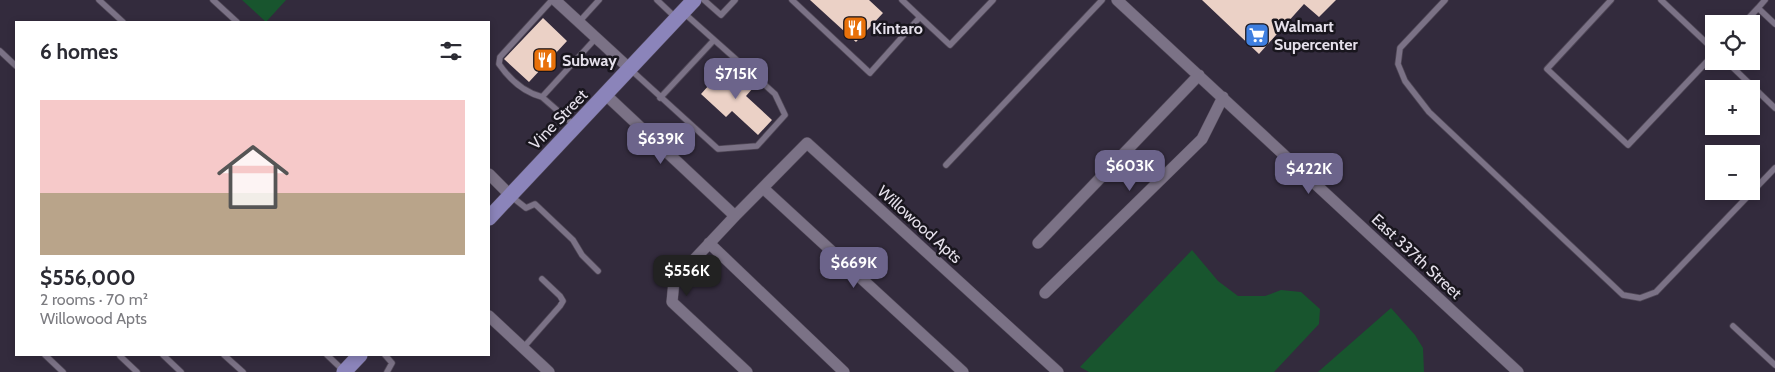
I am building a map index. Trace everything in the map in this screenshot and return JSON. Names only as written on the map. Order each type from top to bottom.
[{"type":"main road","name":"Vine Street","points":[[490,217],[694,0]]},
{"type":"main road","points":[[345,372],[359,356]]},
{"type":"street","points":[[554,0],[630,69]]},
{"type":"street","name":"East 337th Street","points":[[1117,0],[1518,372]]},
{"type":"street","points":[[1038,243],[1199,75]]},
{"type":"street","points":[[606,95],[735,216]]},
{"type":"street","points":[[1045,293],[1202,139],[1223,97]]},
{"type":"street","name":"Willowood Apts","points":[[747,372],[672,302],[674,281],[807,143],[1058,372]]},
{"type":"street","points":[[490,175],[510,196]]},
{"type":"street","points":[[763,188],[963,372]]},
{"type":"street","points":[[709,243],[844,372]]},
{"type":"street","points":[[490,317],[549,372]]},
{"type":"lane","points":[[99,0],[122,21]]},
{"type":"lane","points":[[213,0],[237,21]]},
{"type":"lane","points":[[554,0],[500,57],[499,64],[508,77],[529,93],[542,97],[575,127]]},
{"type":"lane","points":[[579,22],[599,0]]},
{"type":"lane","points":[[630,69],[718,149],[757,146],[785,115],[775,94],[714,40],[657,0]]},
{"type":"lane","points":[[704,0],[721,15],[736,0]]},
{"type":"lane","points":[[792,0],[870,73],[920,17]]},
{"type":"lane","points":[[902,0],[950,45],[993,0]]},
{"type":"lane","points":[[946,165],[1102,0]]},
{"type":"lane","points":[[1445,0],[1400,48],[1398,64],[1405,81],[1429,112],[1623,295],[1640,298],[1656,292],[1775,168]]},
{"type":"lane","points":[[1611,0],[1547,69],[1628,145],[1705,64]]},
{"type":"lane","points":[[1661,0],[1705,42]]},
{"type":"lane","points":[[1751,15],[1765,0]]},
{"type":"lane","points":[[1758,8],[1775,24]]},
{"type":"lane","points":[[542,97],[596,38]]},
{"type":"lane","points":[[660,98],[714,40]]},
{"type":"lane","points":[[0,51],[15,65]]},
{"type":"lane","points":[[1735,70],[1775,108]]},
{"type":"lane","points":[[510,196],[526,208],[535,204],[573,240],[582,255],[598,271]]},
{"type":"lane","points":[[523,348],[563,301],[542,279]]},
{"type":"lane","points":[[1733,326],[1775,365]]},
{"type":"lane","points":[[46,356],[63,372]]},
{"type":"lane","points":[[120,356],[137,372]]},
{"type":"lane","points":[[164,356],[181,372]]},
{"type":"lane","points":[[225,356],[243,372]]},
{"type":"lane","points":[[328,356],[345,372]]},
{"type":"lane","points":[[386,356],[392,363],[386,372]]},
{"type":"green space","points":[[242,0],[286,0],[265,21]]},
{"type":"green space","points":[[1192,250],[1218,281],[1238,296],[1265,296],[1281,290],[1301,292],[1320,309],[1319,324],[1274,372],[1089,372],[1080,367]]},
{"type":"green space","points":[[1391,308],[1415,335],[1423,348],[1424,372],[1318,372]]},
{"type":"building","name":"Kintaro","points":[[810,0],[869,0],[883,13],[856,42]]},
{"type":"building","name":"Walmart Supercenter","points":[[1202,0],[1336,0],[1319,17],[1304,4],[1259,54]]},
{"type":"building","points":[[543,18],[567,41],[529,82],[504,59]]},
{"type":"building","points":[[727,65],[753,88],[746,96],[772,120],[758,135],[732,111],[726,117],[701,94]]},
{"type":"place","name":"Kintaro","points":[[855,28]]},
{"type":"place","name":"Walmart Supercenter","points":[[1257,35]]},
{"type":"place","name":"Subway","points":[[545,60]]}]
